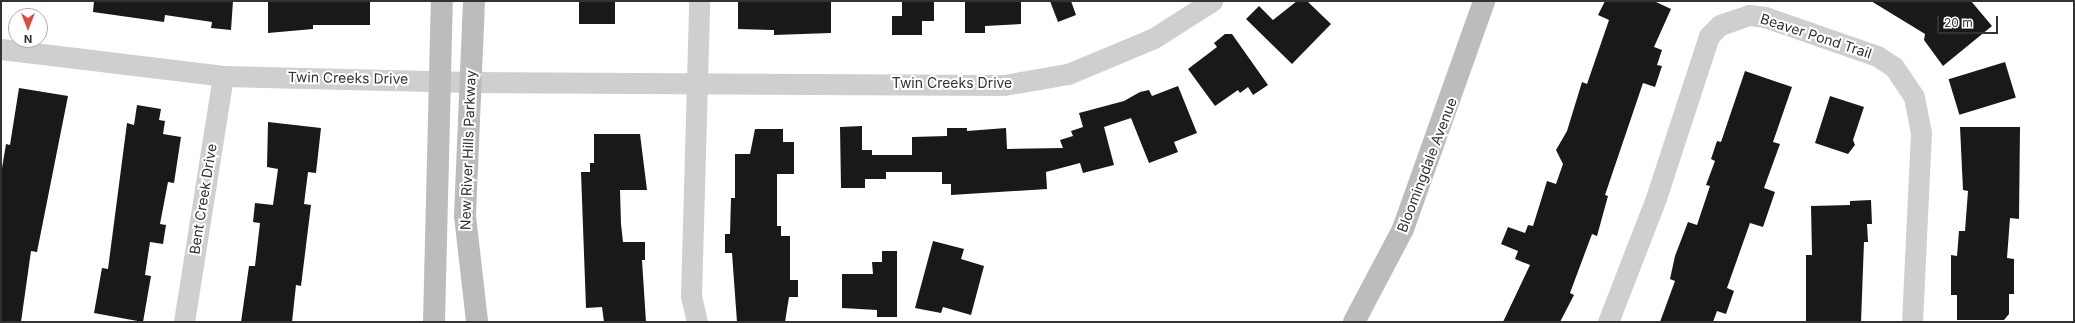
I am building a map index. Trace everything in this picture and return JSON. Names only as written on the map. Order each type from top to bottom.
[{"type":"street","points":[[434,322],[438,80],[442,1]]},
{"type":"street","name":"New River Hills Parkway","points":[[474,1],[465,224],[477,322]]},
{"type":"street","points":[[697,322],[691,296],[699,1]]},
{"type":"street","name":"Twin Creeks Drive","points":[[1,49],[223,76],[438,80],[470,82],[697,81],[1004,85],[1075,71],[1154,38],[1212,1]]},
{"type":"street","name":"Bloomingdale Avenue","points":[[1354,322],[1406,223],[1484,1]]},
{"type":"street","name":"Beaver Pond Trail","points":[[1608,322],[1656,198],[1710,36],[1720,25],[1749,15],[1765,17],[1877,56],[1894,67],[1914,96],[1921,132],[1912,322]]},
{"type":"street","name":"Bent Creek Drive","points":[[184,322],[223,76]]},
{"type":"building","points":[[94,1],[233,1],[231,30],[211,28],[212,22],[165,15],[164,22],[93,12]]},
{"type":"building","points":[[268,1],[370,1],[370,25],[313,25],[313,29],[268,33]]},
{"type":"building","points":[[579,1],[615,1],[615,24],[579,24]]},
{"type":"building","points":[[738,1],[831,1],[831,33],[774,35],[774,30],[738,29]]},
{"type":"building","points":[[902,1],[934,1],[934,21],[922,21],[922,35],[892,35],[892,16],[902,16]]},
{"type":"building","points":[[965,1],[1021,1],[1021,24],[985,26],[985,33],[965,33]]},
{"type":"building","points":[[1050,1],[1071,1],[1076,15],[1058,22]]},
{"type":"building","points":[[1297,1],[1307,1],[1331,24],[1292,64],[1246,19],[1259,6],[1273,20]]},
{"type":"building","points":[[1605,1],[1654,1],[1671,9],[1654,47],[1662,50],[1657,65],[1662,66],[1655,87],[1643,83],[1605,195],[1608,196],[1597,236],[1592,234],[1570,293],[1574,295],[1560,322],[1503,322],[1530,265],[1515,259],[1518,251],[1501,244],[1508,227],[1525,233],[1528,225],[1533,226],[1547,181],[1556,184],[1563,164],[1556,150],[1567,131],[1582,82],[1587,84],[1609,20],[1598,15]]},
{"type":"building","points":[[1871,1],[1971,1],[1992,26],[1943,66],[1924,40],[1925,34]]},
{"type":"building","points":[[1225,34],[1232,34],[1268,85],[1253,95],[1248,87],[1240,93],[1238,90],[1215,106],[1188,69],[1217,47],[1214,43]]},
{"type":"building","points":[[2005,62],[2016,97],[1959,115],[1949,79]]},
{"type":"building","points":[[1745,71],[1792,87],[1773,142],[1780,144],[1764,188],[1775,192],[1763,227],[1750,223],[1727,288],[1734,291],[1726,314],[1717,311],[1713,322],[1660,322],[1675,281],[1670,279],[1675,256],[1688,222],[1697,225],[1710,186],[1706,185],[1715,161],[1711,159],[1717,141],[1721,142]]},
{"type":"building","points":[[1178,86],[1197,133],[1174,142],[1178,152],[1149,163],[1131,118],[1104,127],[1114,165],[1083,173],[1080,163],[1046,172],[1047,189],[951,195],[951,184],[942,184],[942,172],[886,172],[886,179],[865,179],[865,188],[841,188],[840,127],[862,126],[862,150],[872,150],[872,155],[912,155],[912,137],[947,136],[947,128],[967,128],[967,131],[1006,128],[1007,149],[1063,148],[1060,140],[1073,136],[1071,131],[1083,127],[1079,113],[1124,101],[1140,92],[1149,90],[1152,96]]},
{"type":"building","points":[[19,88],[68,96],[37,252],[31,251],[21,322],[1,322],[1,174],[6,144],[10,145]]},
{"type":"building","points":[[1830,96],[1864,107],[1853,140],[1855,145],[1848,154],[1815,143]]},
{"type":"building","points":[[137,105],[161,109],[159,120],[165,121],[163,134],[181,137],[174,183],[168,182],[160,224],[166,225],[163,244],[150,242],[145,275],[151,276],[143,322],[94,313],[102,268],[108,269],[127,123],[134,125]]},
{"type":"building","points":[[268,122],[321,128],[316,173],[308,172],[304,204],[311,205],[301,286],[296,285],[292,322],[241,322],[249,266],[255,266],[260,223],[253,222],[255,203],[273,205],[278,169],[267,167]]},
{"type":"building","points":[[1960,127],[2020,127],[2019,219],[2010,218],[2007,258],[2014,259],[2014,294],[2009,294],[2009,314],[2004,320],[1957,320],[1957,295],[1951,295],[1951,255],[1957,256],[1959,231],[1965,231],[1968,191],[1963,190]]},
{"type":"building","points":[[755,129],[783,129],[783,142],[794,142],[794,174],[777,174],[777,226],[781,226],[781,236],[790,236],[790,280],[798,280],[798,297],[789,297],[785,322],[737,322],[732,253],[725,253],[725,234],[730,234],[731,198],[735,198],[735,154],[750,154]]},
{"type":"building","points":[[594,134],[640,134],[647,190],[620,190],[621,224],[623,242],[645,242],[645,260],[642,260],[646,322],[604,322],[602,307],[586,308],[581,172],[590,172],[590,163],[594,163]]},
{"type":"building","points":[[1871,200],[1872,224],[1867,224],[1868,242],[1864,242],[1861,322],[1806,322],[1806,255],[1812,255],[1811,206],[1850,205],[1850,201]]},
{"type":"building","points":[[933,241],[964,249],[961,259],[984,266],[971,315],[943,307],[941,313],[915,308]]},
{"type":"building","points":[[882,251],[897,251],[897,317],[877,317],[877,310],[842,308],[842,274],[873,274],[872,262],[882,262]]}]
